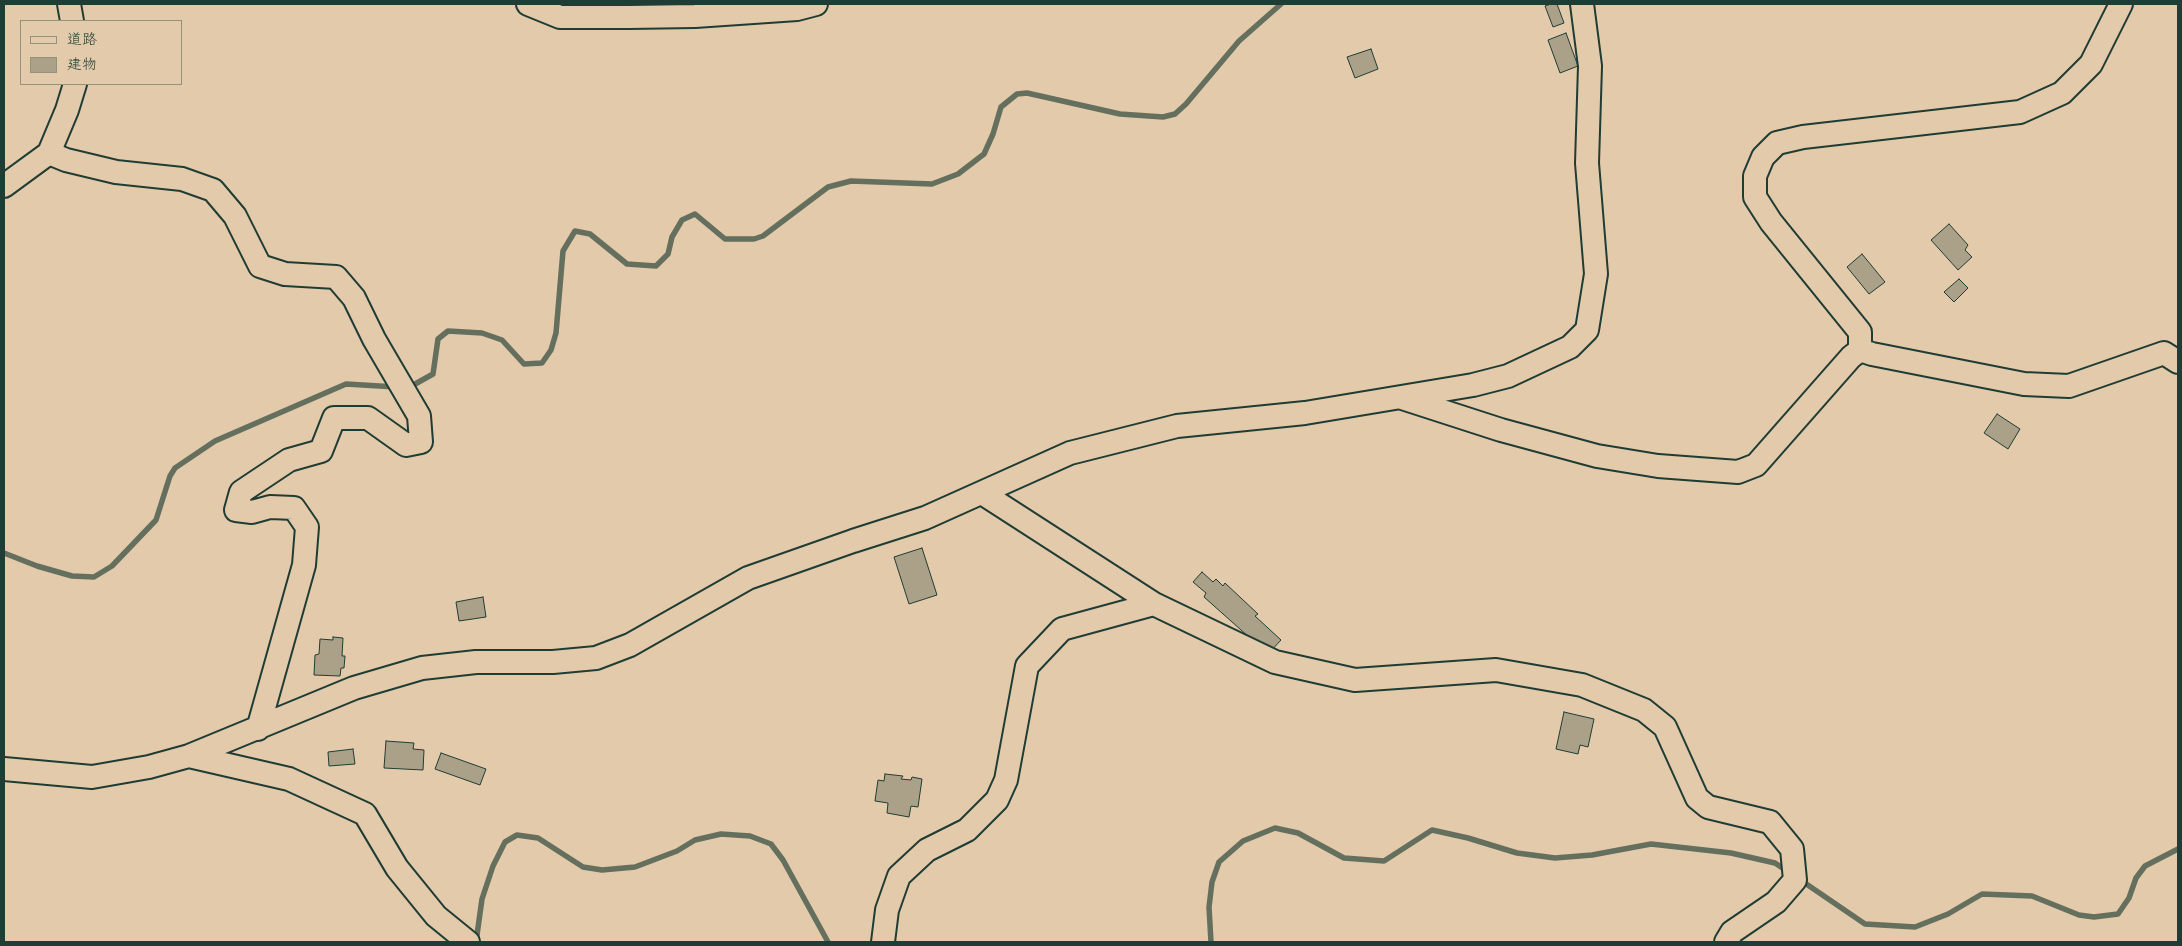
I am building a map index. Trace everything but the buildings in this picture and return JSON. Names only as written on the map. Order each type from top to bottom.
[{"type":"street","points":[[69,4],[72,20]]},
{"type":"street","points":[[528,4],[560,17],[629,17],[695,16],[798,9],[816,4]]},
{"type":"street","points":[[4,769],[92,778],[149,767],[189,756],[354,688],[422,668],[476,662],[553,662],[596,658],[630,645],[748,578],[925,518],[1070,453],[1177,426],[1305,413],[1473,385],[1508,376],[1570,347],[1587,330],[1596,274],[1587,163],[1590,66],[1582,4]]},
{"type":"street","points":[[1860,350],[1860,332],[1771,222],[1755,197],[1755,176],[1763,157],[1777,143],[1803,136],[2020,112],[2062,93],[2091,64],[2121,4]]},
{"type":"street","points":[[4,186],[49,154],[67,110],[74,85]]},
{"type":"street","points":[[49,154],[116,172],[182,179],[213,190],[235,216],[260,266],[285,274],[336,277],[354,298],[374,338],[419,416],[421,442],[406,444],[368,418],[334,418],[321,451],[289,460],[241,492],[236,510],[252,512],[270,508],[294,508],[307,527],[304,565],[258,729]]},
{"type":"street","points":[[1399,397],[1501,430],[1597,456],[1658,466],[1738,472],[1756,465],[1851,357],[1860,350]]},
{"type":"street","points":[[1860,350],[1891,358],[2033,384],[2069,386],[2164,352],[2178,362]]},
{"type":"street","points":[[982,493],[1154,604],[1275,662],[1355,680],[1496,670],[1582,685],[1644,710],[1665,727],[1697,798],[1708,807],[1770,822],[1792,849],[1795,880],[1776,902],[1732,932],[1726,942]]},
{"type":"street","points":[[883,942],[887,910],[899,876],[927,850],[967,830],[998,800],[1006,780],[1027,666],[1062,629],[1154,604]]},
{"type":"street","points":[[189,756],[289,779],[365,814],[398,868],[436,916],[468,942]]},
{"type":"waterway","points":[[408,388],[433,374],[438,339],[448,331],[482,333],[502,340],[524,364],[542,363],[551,350],[556,333],[563,251],[575,231],[590,234],[627,264],[656,266],[668,254],[672,237],[682,220],[695,214],[725,239],[754,239],[763,236],[828,187],[851,181],[932,184],[958,174],[984,154],[993,134],[1001,107],[1017,94],[1027,93],[1120,114],[1163,117],[1175,114],[1186,104],[1239,41],[1281,4]]},
{"type":"waterway","points":[[4,553],[37,566],[72,576],[94,577],[112,566],[156,520],[170,476],[175,468],[215,441],[346,384],[396,387]]},
{"type":"waterway","points":[[1211,942],[1209,907],[1212,882],[1219,862],[1243,841],[1275,828],[1298,833],[1344,858],[1384,861],[1432,830],[1468,838],[1517,853],[1555,858],[1592,855],[1651,844],[1731,853],[1775,863],[1787,871]]},
{"type":"waterway","points":[[476,942],[482,899],[493,866],[505,842],[517,835],[538,838],[583,867],[602,870],[635,867],[677,851],[695,840],[721,834],[750,836],[771,844],[783,860],[828,942]]},
{"type":"waterway","points":[[1799,879],[1865,924],[1915,927],[1948,914],[1982,894],[2032,896],[2079,915],[2094,917],[2118,914],[2129,898],[2136,878],[2145,866],[2178,849]]}]
